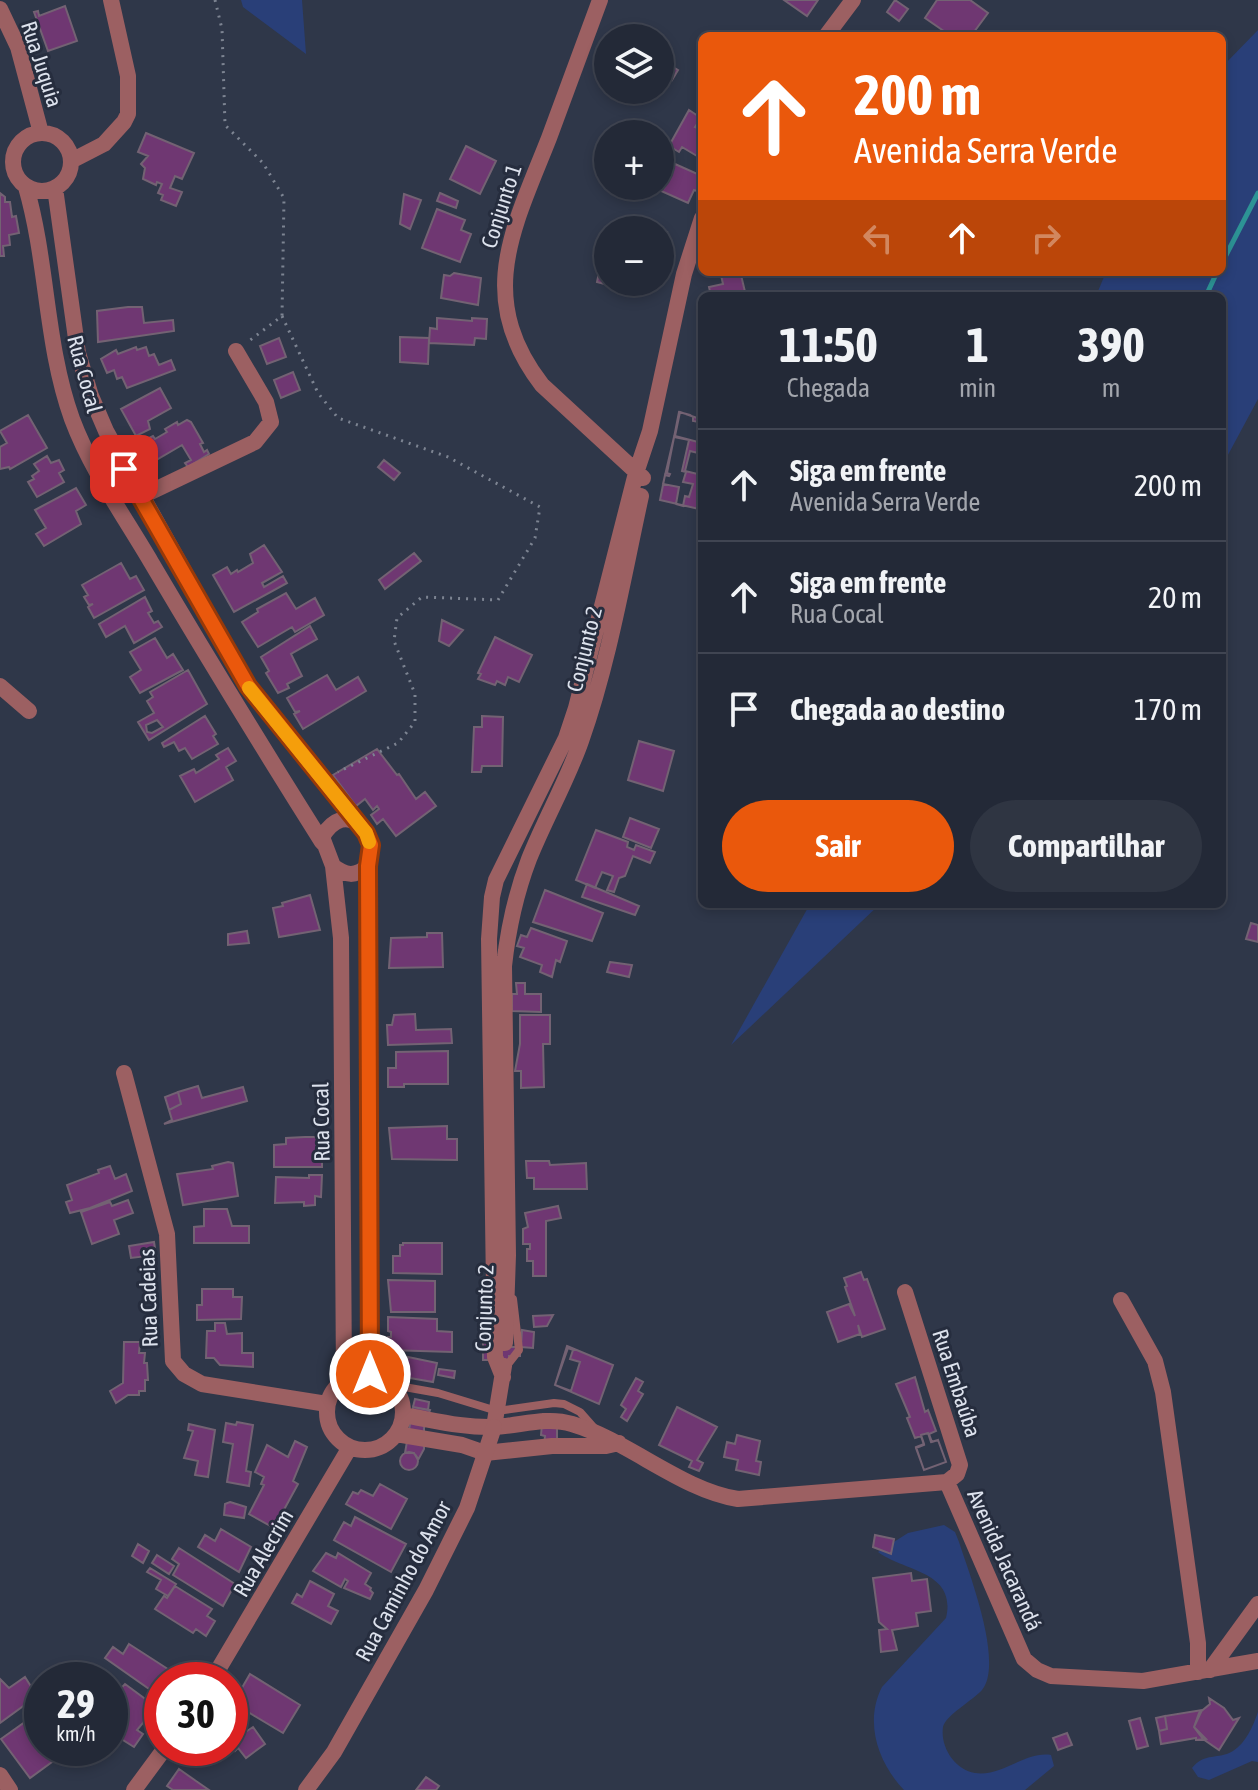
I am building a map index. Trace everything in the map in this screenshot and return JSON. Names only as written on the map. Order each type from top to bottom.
[{"type":"street","points":[[71,161],[104,144],[128,114],[128,76],[111,0]]},
{"type":"street","name":"Conjunto 1","points":[[600,0],[522,201],[503,276],[511,322],[529,368],[542,385],[640,476]]},
{"type":"street","points":[[829,32],[853,0]]},
{"type":"street","name":"Rua Juquia","points":[[0,9],[18,47],[41,133]]},
{"type":"street","points":[[41,133],[62,141],[69,150],[71,161],[67,177],[55,188],[40,192],[26,187],[7,168],[16,149],[31,135],[41,133]]},
{"type":"street","name":"Rua Cocal","points":[[26,187],[33,210],[50,329],[62,387],[82,445],[222,683],[322,842]]},
{"type":"street","name":"Rua Cocal","points":[[55,188],[78,353],[106,431],[140,497],[248,686],[356,822]]},
{"type":"street","name":"Conjunto 2","points":[[497,966],[529,858],[570,769],[583,710],[616,611],[640,476],[684,274],[698,230]]},
{"type":"street","points":[[140,497],[255,442],[271,422],[266,402],[236,351]]},
{"type":"street","points":[[0,686],[29,711]]},
{"type":"street","name":"Conjunto 2","points":[[504,1373],[497,966],[492,897],[496,880],[583,710]]},
{"type":"street","points":[[368,866],[358,874],[344,874],[333,866],[322,842],[330,824],[338,819],[356,822],[371,845],[368,866],[370,1374]]},
{"type":"street","name":"Rua Cocal","points":[[333,866],[341,938],[344,1379]]},
{"type":"street","name":"Rua Cadeias","points":[[124,1073],[167,1234],[173,1361],[184,1374],[202,1384],[327,1404]]},
{"type":"street","name":"Rua Embaúba","points":[[905,1292],[960,1465],[957,1474],[947,1482]]},
{"type":"street","points":[[1121,1300],[1155,1361],[1163,1392],[1204,1671]]},
{"type":"street","name":"Rua Caminho do Amor","points":[[306,1790],[334,1752],[426,1590],[467,1508],[496,1419],[504,1373]]},
{"type":"street","points":[[370,1374],[383,1377],[393,1385],[401,1399],[403,1415],[396,1434],[383,1445],[367,1450],[350,1447],[336,1437],[328,1422],[327,1404],[333,1390],[344,1379],[370,1374]]},
{"type":"street","name":"Avenida Jacarandá","points":[[403,1415],[467,1426],[496,1419],[566,1422],[709,1492],[738,1499],[947,1482],[1024,1659],[1037,1670],[1051,1676],[1143,1681],[1258,1661]]},
{"type":"street","points":[[396,1434],[462,1445],[485,1453],[608,1441]]},
{"type":"street","name":"Rua Alecrim","points":[[223,1662],[350,1447]]},
{"type":"street","points":[[1204,1671],[1258,1604]]},
{"type":"street","points":[[134,1790],[152,1766]]},
{"type":"street","points":[[0,1775],[10,1790]]},
{"type":"lane","points":[[393,1385],[438,1393],[496,1419]]},
{"type":"path","points":[[215,0],[222,29],[225,125],[263,163],[284,198],[282,316],[318,393],[338,418],[448,457],[540,507],[535,538],[498,600],[422,597],[397,618],[394,641],[415,694],[415,722],[398,743],[323,780]]},
{"type":"path","points":[[236,351],[282,316]]},
{"type":"shaded area","points":[[241,0],[302,0],[306,54],[243,7]]},
{"type":"shaded area","points":[[1258,30],[1258,399],[1226,459],[1226,292],[1098,292],[1104,276],[1226,276],[1226,63]]},
{"type":"shaded area","points":[[808,908],[876,908],[731,1045]]},
{"type":"shaded area","points":[[944,1525],[955,1532],[970,1574],[987,1639],[989,1660],[988,1677],[982,1690],[945,1723],[944,1742],[955,1762],[975,1773],[995,1771],[1032,1757],[1051,1755],[1054,1766],[1025,1790],[904,1790],[887,1767],[876,1742],[874,1714],[882,1687],[946,1618],[947,1602],[944,1591],[936,1582],[878,1552],[908,1533]]},
{"type":"shaded area","points":[[1258,1712],[1258,1762],[1252,1761],[1209,1780],[1198,1777],[1192,1768],[1202,1760],[1238,1748]]},
{"type":"building","points":[[784,0],[818,0],[807,16]]},
{"type":"building","points":[[895,0],[908,9],[899,21],[887,12]]},
{"type":"building","points":[[937,0],[970,0],[988,13],[974,32],[945,32],[925,18]]},
{"type":"building","points":[[65,6],[77,41],[48,51],[34,12],[38,11],[39,16]]},
{"type":"building","points":[[689,110],[698,116],[695,127],[698,128],[698,157],[682,147],[679,152],[674,149],[674,137]]},
{"type":"building","points":[[146,133],[194,153],[182,179],[175,176],[170,188],[182,192],[176,206],[161,200],[163,195],[158,193],[162,184],[157,182],[156,185],[143,179],[145,168],[141,164],[148,156],[138,152]]},
{"type":"building","points":[[466,146],[496,161],[480,194],[450,179]]},
{"type":"building","points":[[675,164],[698,174],[697,191],[694,190],[688,203],[674,197]]},
{"type":"building","points":[[0,193],[5,197],[5,202],[10,202],[19,233],[9,235],[10,245],[3,246],[4,256],[0,256]]},
{"type":"building","points":[[440,193],[458,201],[456,208],[437,201]]},
{"type":"building","points":[[404,194],[421,200],[410,229],[400,224]]},
{"type":"building","points":[[437,209],[465,220],[461,230],[471,234],[460,262],[422,248]]},
{"type":"building","points":[[454,273],[481,278],[478,305],[441,298],[444,275]]},
{"type":"building","points":[[721,276],[741,276],[745,292],[710,292],[709,287],[723,284]]},
{"type":"building","points":[[142,307],[144,323],[173,320],[174,331],[98,342],[97,311]]},
{"type":"building","points":[[437,318],[487,319],[486,339],[475,338],[474,345],[429,343],[430,328],[437,329]]},
{"type":"building","points":[[400,337],[429,338],[428,364],[400,362]]},
{"type":"building","points":[[279,338],[286,357],[267,364],[260,346]]},
{"type":"building","points":[[136,347],[137,350],[146,347],[149,356],[154,354],[159,365],[171,360],[175,370],[127,388],[122,377],[117,379],[114,370],[107,373],[101,359],[116,350],[118,354]]},
{"type":"building","points":[[293,372],[300,390],[281,398],[274,380]]},
{"type":"building","points":[[160,388],[171,408],[148,421],[150,429],[136,436],[121,409]]},
{"type":"building","points":[[679,412],[690,415],[693,421],[698,422],[698,453],[690,451],[685,471],[698,474],[698,509],[660,500],[665,475],[670,474],[667,473]]},
{"type":"building","points":[[680,412],[698,418],[698,442],[675,436]]},
{"type":"building","points":[[28,415],[47,448],[10,469],[0,469],[0,447],[7,443],[0,431]]},
{"type":"building","points":[[187,420],[203,443],[200,444],[204,452],[207,450],[209,454],[188,467],[185,463],[191,460],[182,445],[151,463],[142,446],[147,443],[145,440],[153,436],[155,439],[167,432],[165,429]]},
{"type":"building","points":[[674,437],[689,440],[682,471],[686,472],[683,482],[693,484],[683,506],[676,504],[679,487],[663,484]]},
{"type":"building","points":[[47,456],[51,463],[59,460],[64,470],[59,473],[64,482],[37,497],[28,482],[39,471],[34,464]]},
{"type":"building","points":[[384,460],[400,473],[394,480],[378,467]]},
{"type":"building","points":[[76,488],[86,505],[76,511],[81,524],[44,546],[36,534],[46,528],[35,510]]},
{"type":"building","points":[[264,545],[282,572],[262,583],[264,587],[283,576],[287,583],[234,612],[213,575],[227,567],[231,574],[238,572],[253,563],[250,554]]},
{"type":"building","points":[[414,553],[421,561],[385,589],[379,580]]},
{"type":"building","points":[[121,563],[130,579],[136,576],[144,590],[94,618],[88,607],[93,604],[89,605],[84,597],[88,595],[82,585]]},
{"type":"building","points":[[286,593],[296,609],[315,598],[324,615],[295,632],[292,627],[258,647],[242,622],[258,612],[257,609]]},
{"type":"building","points":[[145,597],[152,611],[148,613],[154,623],[158,621],[162,627],[134,643],[125,626],[106,637],[99,624]]},
{"type":"building","points":[[442,620],[463,630],[449,646],[439,641]]},
{"type":"building","points":[[310,626],[317,639],[291,654],[302,676],[278,693],[261,657]]},
{"type":"building","points":[[495,637],[532,655],[519,682],[508,677],[505,685],[497,681],[495,685],[478,679]]},
{"type":"building","points":[[155,638],[167,658],[173,654],[183,670],[140,693],[130,677],[141,670],[130,652]]},
{"type":"building","points":[[188,670],[207,704],[149,740],[138,722],[154,713],[147,701],[153,697],[150,692]],"holes":[[[157,720],[163,727],[152,733],[147,732],[146,725]]]},
{"type":"building","points":[[327,675],[336,690],[358,677],[366,691],[303,729],[294,714],[300,711],[295,712],[287,698]]},
{"type":"building","points":[[205,716],[218,744],[192,759],[185,748],[179,751],[174,742],[164,747],[162,743]]},
{"type":"building","points":[[482,716],[503,717],[502,766],[482,766],[481,772],[472,772],[474,727],[482,727]]},
{"type":"building","points":[[639,741],[674,751],[663,791],[628,780]]},
{"type":"building","points":[[228,748],[236,761],[226,767],[233,780],[195,802],[180,776],[194,769],[196,773],[219,759],[216,755]]},
{"type":"building","points":[[377,749],[416,799],[425,792],[436,806],[396,836],[383,819],[377,824],[371,815],[379,809],[377,806],[373,810],[365,799],[356,806],[333,775]]},
{"type":"building","points":[[630,818],[659,829],[651,848],[623,837]]},
{"type":"building","points":[[596,830],[628,842],[627,847],[634,850],[636,845],[655,852],[650,863],[633,856],[614,892],[607,890],[613,876],[602,872],[595,888],[576,880]]},
{"type":"building","points":[[587,884],[639,906],[635,915],[582,897]]},
{"type":"building","points":[[545,890],[603,913],[592,941],[533,922]]},
{"type":"building","points":[[310,895],[320,930],[279,937],[273,908]]},
{"type":"building","points":[[1251,923],[1258,925],[1258,942],[1246,939]]},
{"type":"building","points":[[531,928],[567,941],[560,962],[556,960],[552,977],[540,972],[542,965],[520,957],[524,948],[517,946],[521,935],[527,937]]},
{"type":"building","points":[[247,931],[249,943],[228,945],[228,934]]},
{"type":"building","points":[[427,933],[442,933],[443,967],[389,968],[391,938],[427,937]]},
{"type":"building","points":[[610,962],[632,965],[629,977],[607,972]]},
{"type":"building","points":[[516,983],[525,983],[525,994],[541,994],[541,1012],[512,1011],[512,994],[517,994]]},
{"type":"building","points":[[415,1014],[416,1030],[451,1029],[452,1043],[388,1045],[387,1025],[392,1025],[394,1015]]},
{"type":"building","points":[[520,1015],[550,1015],[550,1044],[543,1044],[544,1087],[521,1088],[521,1071],[515,1071],[520,1044]]},
{"type":"building","points":[[448,1051],[448,1084],[388,1087],[388,1068],[396,1068],[396,1052]]},
{"type":"building","points":[[198,1086],[202,1098],[243,1087],[247,1101],[164,1124],[172,1120],[169,1110],[181,1104],[178,1092]]},
{"type":"building","points":[[178,1092],[181,1104],[169,1110],[165,1097]]},
{"type":"building","points":[[447,1126],[447,1139],[457,1139],[457,1160],[392,1159],[389,1128]]},
{"type":"building","points":[[317,1137],[317,1149],[322,1149],[322,1167],[274,1167],[274,1145],[286,1144],[286,1138]]},
{"type":"building","points":[[526,1161],[549,1161],[550,1165],[586,1163],[587,1189],[534,1189],[534,1178],[527,1178]]},
{"type":"building","points":[[233,1163],[238,1196],[183,1205],[177,1174],[213,1169],[212,1166]]},
{"type":"building","points":[[110,1166],[115,1179],[126,1174],[132,1191],[70,1213],[66,1202],[72,1200],[67,1185]]},
{"type":"building","points":[[309,1175],[322,1175],[321,1197],[315,1196],[315,1205],[304,1206],[304,1202],[275,1203],[276,1177],[309,1178]]},
{"type":"building","points":[[128,1200],[133,1213],[114,1220],[119,1234],[92,1244],[81,1212],[110,1202],[112,1206]]},
{"type":"building","points":[[558,1206],[561,1218],[546,1221],[546,1276],[533,1276],[533,1261],[527,1261],[530,1244],[523,1244],[523,1229],[528,1227],[525,1213]]},
{"type":"building","points":[[204,1209],[227,1209],[232,1226],[249,1226],[249,1243],[194,1243],[194,1227],[204,1226]]},
{"type":"building","points":[[154,1242],[156,1255],[131,1258],[129,1246]]},
{"type":"building","points":[[442,1243],[442,1274],[393,1273],[393,1256],[400,1256],[400,1245]]},
{"type":"building","points":[[861,1272],[864,1280],[867,1279],[885,1329],[862,1337],[858,1325],[860,1334],[838,1342],[827,1312],[849,1304],[855,1316],[844,1278]]},
{"type":"building","points":[[388,1280],[435,1281],[435,1312],[391,1312]]},
{"type":"building","points":[[202,1289],[233,1289],[233,1297],[242,1297],[241,1319],[197,1320],[197,1305],[202,1305]]},
{"type":"building","points":[[553,1315],[547,1326],[534,1327],[533,1316]]},
{"type":"building","points":[[388,1317],[437,1319],[437,1331],[452,1332],[452,1352],[388,1350],[391,1332],[388,1331]]},
{"type":"building","points":[[215,1323],[225,1323],[227,1334],[242,1333],[242,1353],[253,1353],[253,1367],[220,1365],[214,1358],[206,1358],[207,1331],[215,1331]]},
{"type":"building","points":[[522,1330],[534,1332],[533,1348],[521,1347]]},
{"type":"building","points":[[124,1342],[140,1342],[139,1353],[145,1353],[148,1380],[145,1380],[145,1391],[139,1391],[139,1395],[128,1395],[116,1403],[110,1391],[123,1383]]},
{"type":"building","points":[[483,1343],[509,1343],[509,1347],[520,1347],[520,1356],[509,1356],[509,1360],[483,1360]]},
{"type":"building","points":[[567,1346],[613,1365],[599,1404],[555,1385]]},
{"type":"building","points":[[568,1348],[573,1350],[570,1359],[580,1362],[571,1391],[555,1385]]},
{"type":"building","points":[[408,1357],[437,1363],[433,1382],[404,1377]]},
{"type":"building","points":[[439,1369],[455,1371],[454,1378],[438,1375]]},
{"type":"building","points":[[915,1377],[925,1412],[928,1410],[936,1431],[929,1434],[932,1442],[938,1440],[946,1462],[924,1470],[916,1448],[924,1445],[921,1436],[915,1438],[896,1384]]},
{"type":"building","points":[[636,1378],[643,1382],[638,1391],[643,1394],[627,1421],[621,1417],[626,1409],[621,1405]]},
{"type":"building","points":[[415,1399],[429,1402],[428,1410],[413,1407]]},
{"type":"building","points":[[413,1407],[430,1410],[424,1428],[424,1449],[418,1460],[414,1453],[405,1453]]},
{"type":"building","points":[[677,1407],[717,1427],[697,1460],[703,1463],[699,1471],[689,1467],[692,1461],[659,1445]]},
{"type":"building","points":[[543,1414],[557,1415],[557,1447],[544,1446],[545,1436],[541,1435]]},
{"type":"building","points":[[237,1422],[253,1425],[246,1471],[251,1472],[249,1486],[227,1482],[233,1444],[223,1442],[226,1423],[236,1425]]},
{"type":"building","points":[[189,1424],[215,1430],[208,1477],[195,1475],[198,1461],[184,1458],[193,1431],[188,1430]]},
{"type":"building","points":[[928,1433],[931,1442],[938,1440],[946,1462],[924,1470],[916,1447],[924,1444],[921,1435]]},
{"type":"building","points":[[737,1435],[760,1441],[756,1461],[761,1462],[759,1475],[736,1470],[738,1460],[724,1457],[727,1442],[735,1444]]},
{"type":"building","points":[[295,1441],[307,1447],[293,1481],[298,1484],[274,1528],[249,1514],[264,1485],[261,1484],[264,1477],[255,1472],[267,1445],[288,1457]]},
{"type":"building","points":[[405,1452],[413,1452],[418,1461],[416,1468],[405,1470],[400,1465],[400,1457]]},
{"type":"building","points":[[380,1484],[407,1499],[391,1529],[346,1504],[353,1492],[358,1494],[361,1490],[373,1496]]},
{"type":"building","points":[[230,1502],[246,1507],[244,1518],[224,1515],[225,1504]]},
{"type":"building","points":[[355,1517],[406,1544],[391,1572],[334,1540],[344,1522],[351,1526]]},
{"type":"building","points":[[221,1529],[251,1547],[239,1572],[198,1547],[205,1535],[215,1541]]},
{"type":"building","points":[[875,1535],[894,1539],[891,1554],[873,1547]]},
{"type":"building","points":[[138,1544],[149,1551],[143,1563],[132,1556]]},
{"type":"building","points":[[179,1548],[235,1584],[223,1606],[173,1575],[179,1564],[172,1559]]},
{"type":"building","points":[[326,1553],[336,1558],[338,1553],[371,1573],[365,1584],[373,1593],[370,1599],[344,1588],[348,1581],[345,1579],[341,1587],[313,1571]]},
{"type":"building","points":[[157,1555],[174,1566],[169,1574],[152,1563]]},
{"type":"building","points":[[150,1568],[176,1584],[168,1596],[156,1589],[161,1580],[147,1572]]},
{"type":"building","points":[[911,1573],[912,1581],[927,1579],[931,1611],[916,1613],[918,1626],[892,1630],[897,1650],[881,1652],[879,1630],[887,1629],[879,1622],[873,1578]]},
{"type":"building","points":[[310,1581],[334,1594],[328,1606],[338,1611],[331,1624],[292,1603],[297,1594],[302,1597]]},
{"type":"building","points":[[175,1586],[212,1609],[207,1616],[215,1621],[206,1636],[196,1629],[193,1633],[155,1609]]},
{"type":"building","points":[[129,1644],[157,1662],[144,1662],[144,1685],[128,1674],[128,1662],[111,1662],[105,1658],[113,1647],[123,1654]]},
{"type":"building","points":[[250,1674],[300,1705],[283,1733],[248,1712]]},
{"type":"building","points":[[24,1678],[24,1705],[0,1723],[0,1679],[9,1688]]},
{"type":"building","points":[[128,1686],[144,1698],[144,1722],[137,1730],[143,1734],[134,1747],[128,1743]]},
{"type":"building","points":[[1209,1698],[1224,1708],[1233,1720],[1239,1718],[1219,1750],[1203,1739],[1194,1727],[1199,1713],[1210,1704]]},
{"type":"building","points":[[1202,1710],[1194,1727],[1206,1739],[1161,1744],[1159,1731],[1167,1729],[1165,1716]]},
{"type":"building","points":[[1165,1716],[1167,1729],[1159,1731],[1156,1718]]},
{"type":"building","points":[[1140,1718],[1148,1746],[1137,1749],[1129,1721]]},
{"type":"building","points":[[24,1723],[24,1766],[46,1766],[30,1778],[1,1739]]},
{"type":"building","points":[[253,1727],[265,1744],[248,1757],[248,1730]]},
{"type":"building","points":[[1067,1733],[1072,1745],[1058,1750],[1053,1738]]},
{"type":"building","points":[[179,1769],[209,1790],[173,1790],[167,1786]]},
{"type":"building","points":[[426,1777],[439,1786],[436,1790],[416,1790]]},
{"type":"waterway","points":[[1226,255],[1258,193]]},
{"type":"waterway","points":[[1208,292],[1215,276]]},
{"type":"slow traffic","points":[[249,688],[366,833],[369,842]]},
{"type":"route","points":[[124,469],[248,686],[366,833],[371,845],[368,866],[370,1374]]}]
